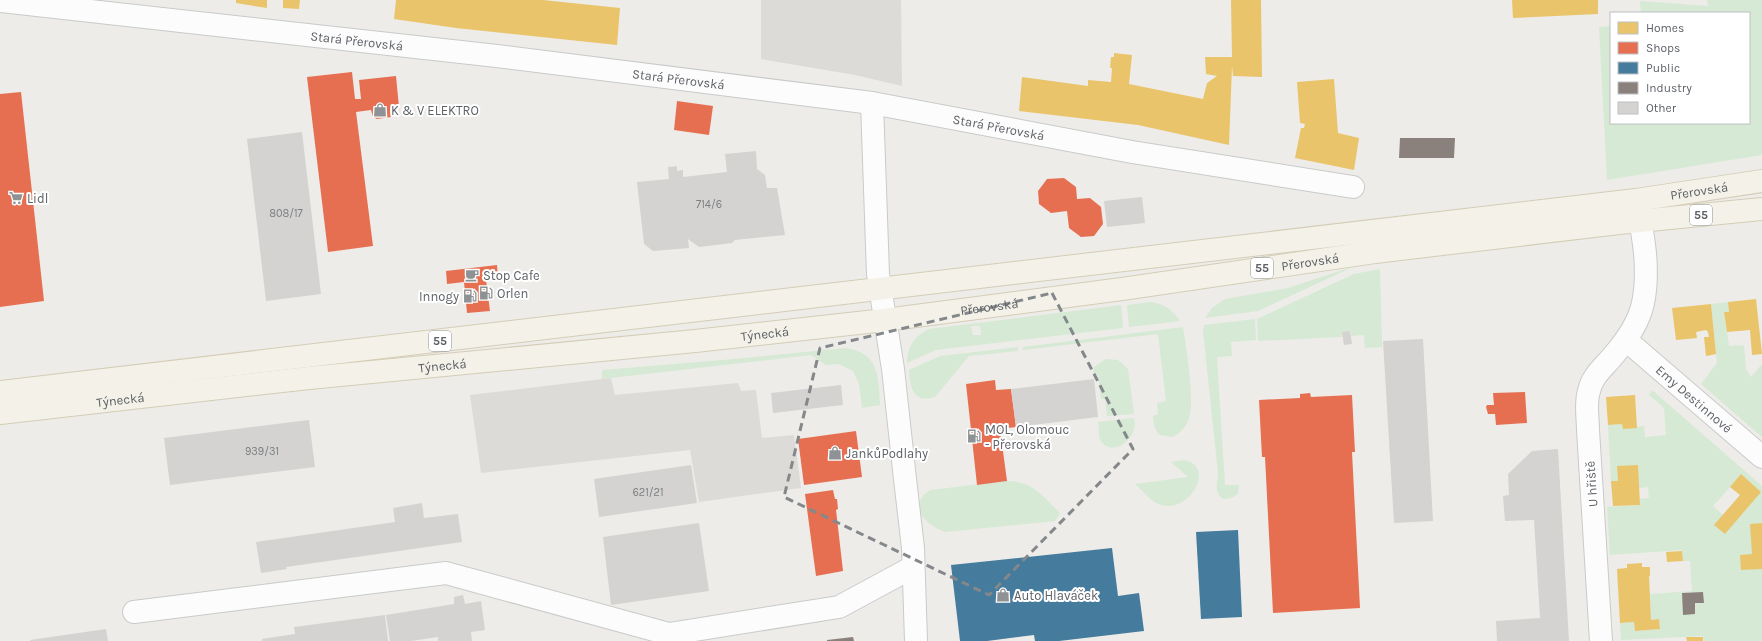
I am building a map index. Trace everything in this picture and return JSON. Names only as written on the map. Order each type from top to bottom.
[{"type":"main road","name":"Přerovská","points":[[885,320],[1059,298],[1374,252],[1638,211],[1762,181]]},
{"type":"main road","name":"Přerovská","points":[[881,290],[1638,211],[1762,209]]},
{"type":"main road","name":"Týnecká","points":[[0,392],[881,290]]},
{"type":"main road","name":"Týnecká","points":[[0,414],[310,378],[695,341],[885,320]]},
{"type":"street","name":"Stará Přerovská","points":[[0,1],[497,56],[872,103],[1132,152],[1353,187]]},
{"type":"street","points":[[872,103],[878,274],[905,479],[913,567],[916,641]]},
{"type":"street","points":[[1626,340],[1643,304],[1645,284],[1646,264],[1638,211]]},
{"type":"street","name":"Emy Destinnové","points":[[1626,340],[1762,458]]},
{"type":"street","name":"U hřiště","points":[[1601,641],[1588,430],[1588,397],[1590,386],[1595,376],[1626,340]]},
{"type":"street","points":[[134,612],[446,573],[669,634],[839,607],[913,567]]},
{"type":"highlighted area","points":[[1052,293],[1133,449],[989,595],[784,497],[820,348]]},
{"type":"shaded area","points":[[761,0],[901,0],[902,86],[855,75],[761,59]]},
{"type":"shaded area","points":[[611,378],[615,395],[738,383],[741,391],[756,390],[762,438],[794,435],[801,488],[699,502],[690,450],[481,473],[470,395]]},
{"type":"green space","points":[[1707,0],[1762,0],[1762,155],[1607,180],[1599,27],[1610,26],[1610,124],[1750,124],[1750,12],[1641,12],[1640,1],[1708,6]]},
{"type":"green space","points":[[1355,266],[1258,311],[1205,318],[1212,308],[1225,299],[1288,288]]},
{"type":"green space","points":[[1380,269],[1382,347],[1365,348],[1364,335],[1351,336],[1351,331],[1342,332],[1342,337],[1258,341],[1257,319],[1354,274]]},
{"type":"green space","points":[[1151,302],[1168,308],[1180,321],[1129,327],[1127,305]]},
{"type":"green space","points":[[1728,302],[1729,312],[1724,312],[1729,346],[1744,345],[1746,369],[1751,377],[1762,364],[1762,437],[1701,384],[1717,363],[1711,304]]},
{"type":"green space","points":[[1121,305],[1123,328],[936,350],[907,363],[908,352],[912,343],[919,335],[929,329]],"holes":[[[971,326],[980,326],[981,335],[973,335]]]},
{"type":"green space","points":[[1255,319],[1256,340],[1231,342],[1232,356],[1217,357],[1225,485],[1239,485],[1238,494],[1232,498],[1225,499],[1220,497],[1217,490],[1218,473],[1203,331],[1204,325]]},
{"type":"green space","points":[[1183,327],[1189,371],[1191,407],[1186,425],[1182,431],[1172,437],[1160,435],[1158,433],[1155,429],[1153,416],[1158,414],[1157,403],[1166,401],[1158,334],[1023,350],[1023,347]]},
{"type":"green space","points":[[1018,347],[1018,351],[969,356],[935,397],[928,399],[922,398],[917,396],[912,388],[909,370],[940,356]]},
{"type":"green space","points":[[845,348],[856,350],[871,360],[875,368],[879,385],[880,405],[862,408],[859,384],[853,371],[839,364],[826,365],[811,355],[602,379],[602,370]]},
{"type":"green space","points":[[1106,359],[1118,360],[1128,369],[1134,414],[1107,416],[1105,399],[1101,399],[1098,375],[1093,375],[1094,367]]},
{"type":"green space","points":[[1652,390],[1762,486],[1762,641],[1704,641],[1703,636],[1621,640],[1620,623],[1634,622],[1635,631],[1660,629],[1659,619],[1651,620],[1650,594],[1692,591],[1690,561],[1683,561],[1682,550],[1610,555],[1607,507],[1640,505],[1639,499],[1649,498],[1648,487],[1639,488],[1617,466],[1618,481],[1611,481],[1608,425],[1622,424],[1623,429],[1644,426],[1645,437],[1666,435],[1664,408],[1649,395]],"holes":[[[1741,475],[1761,492],[1723,515],[1713,506]]]},
{"type":"green space","points":[[1134,418],[1135,425],[1133,432],[1124,443],[1118,447],[1112,448],[1106,446],[1101,441],[1098,422]]},
{"type":"green space","points":[[1184,460],[1194,464],[1198,472],[1198,480],[1194,490],[1187,498],[1178,504],[1167,506],[1156,503],[1135,484],[1188,477],[1171,462]]},
{"type":"green space","points":[[1007,481],[1023,483],[1041,494],[1060,514],[1055,521],[945,532],[931,525],[921,514],[919,508],[920,502],[923,496],[930,490]]},
{"type":"building: Homes","points":[[236,0],[267,0],[267,8],[236,3]]},
{"type":"building: Homes","points":[[283,0],[300,0],[299,9],[283,8]]},
{"type":"building: Homes","points":[[396,0],[543,0],[620,8],[617,45],[456,28],[394,19]]},
{"type":"building: Homes","points":[[1231,0],[1261,0],[1262,77],[1233,76],[1232,66],[1229,145],[1138,125],[1019,111],[1022,77],[1088,86],[1088,80],[1111,82],[1111,57],[1114,57],[1114,53],[1132,55],[1129,84],[1203,99],[1207,83],[1217,76],[1206,74],[1205,57],[1232,57]]},
{"type":"building: Homes","points":[[1512,0],[1598,0],[1598,14],[1513,18]]},
{"type":"building: Homes","points":[[1334,79],[1338,133],[1359,138],[1354,170],[1295,158],[1301,128],[1304,128],[1305,124],[1300,123],[1297,82]]},
{"type":"building: Homes","points":[[1756,299],[1762,354],[1752,355],[1750,330],[1727,332],[1724,312],[1729,312],[1728,302]]},
{"type":"building: Homes","points":[[1711,304],[1716,354],[1706,356],[1704,337],[1709,337],[1708,332],[1706,330],[1696,332],[1697,338],[1676,340],[1672,308]]},
{"type":"building: Homes","points":[[1635,395],[1637,428],[1623,429],[1622,424],[1608,425],[1606,397]]},
{"type":"building: Homes","points":[[1638,465],[1640,505],[1613,506],[1611,481],[1618,481],[1617,466]]},
{"type":"building: Homes","points":[[1741,474],[1761,492],[1725,534],[1714,525],[1740,495],[1730,487]]},
{"type":"building: Homes","points":[[1762,523],[1762,569],[1741,570],[1740,555],[1752,554],[1750,524]]},
{"type":"building: Homes","points":[[1682,551],[1683,561],[1667,562],[1666,552]]},
{"type":"building: Homes","points":[[1642,563],[1642,567],[1650,567],[1651,620],[1659,619],[1660,629],[1635,631],[1634,622],[1620,623],[1617,569],[1627,568],[1627,564]]},
{"type":"building: Homes","points":[[1686,637],[1703,637],[1703,641],[1687,641]]},
{"type":"building: Shops","points":[[352,72],[355,99],[361,99],[359,80],[396,76],[399,107],[390,108],[391,117],[377,119],[373,117],[371,110],[356,112],[373,246],[328,252],[307,77]]},
{"type":"building: Shops","name":"Lidl","points":[[21,92],[44,301],[0,307],[0,94]]},
{"type":"building: Shops","points":[[677,101],[713,106],[709,135],[674,130]]},
{"type":"building: Shops","points":[[1064,178],[1076,187],[1077,199],[1090,198],[1101,207],[1103,224],[1094,236],[1081,237],[1069,228],[1067,211],[1051,213],[1039,204],[1038,191],[1047,179]]},
{"type":"building: Shops","points":[[497,265],[498,278],[486,280],[490,311],[467,313],[464,282],[447,284],[446,271]]},
{"type":"building: Shops","points":[[995,380],[996,390],[1011,389],[1016,427],[1000,429],[1007,481],[977,485],[966,384]]},
{"type":"building: Shops","points":[[1525,392],[1527,423],[1496,425],[1495,414],[1488,414],[1486,407],[1487,405],[1494,405],[1493,393]]},
{"type":"building: Shops","points":[[1310,393],[1311,397],[1352,395],[1355,452],[1352,452],[1360,608],[1273,613],[1265,457],[1262,457],[1259,400],[1300,398],[1300,394]]},
{"type":"building: Shops","points":[[856,431],[862,477],[804,485],[798,439]]},
{"type":"building: Shops","points":[[833,490],[835,499],[837,499],[838,509],[836,510],[843,571],[816,576],[805,494]]},
{"type":"building: Public","points":[[1238,530],[1242,617],[1201,619],[1196,532]]},
{"type":"building: Public","points":[[1112,548],[1118,596],[1139,593],[1144,631],[1059,641],[1035,641],[1034,635],[987,641],[960,641],[951,565]]},
{"type":"building: Industry","points":[[1400,138],[1455,138],[1454,158],[1399,158]]},
{"type":"building: Industry","points":[[1703,592],[1704,603],[1695,603],[1695,614],[1683,615],[1682,593]]},
{"type":"building: Industry","points":[[853,637],[854,641],[827,641],[827,640]]},
{"type":"building: Other","points":[[302,132],[321,294],[266,301],[247,139]]},
{"type":"building: Other","points":[[756,151],[757,169],[765,175],[767,188],[777,188],[785,235],[735,240],[732,243],[699,247],[688,239],[689,248],[653,251],[644,244],[637,182],[669,179],[668,167],[677,166],[677,171],[683,170],[683,177],[727,172],[725,154]]},
{"type":"building: Other","points":[[1142,197],[1145,223],[1107,227],[1104,201]]},
{"type":"building: Other","points":[[1350,331],[1352,344],[1344,345],[1342,332]]},
{"type":"building: Other","points":[[1423,339],[1433,521],[1394,523],[1383,341]]},
{"type":"building: Other","points":[[1094,379],[1098,417],[1016,427],[1011,389]]},
{"type":"building: Other","points":[[841,385],[843,405],[773,413],[771,393]]},
{"type":"building: Other","points":[[309,420],[315,467],[170,485],[164,438]]},
{"type":"building: Other","points":[[1558,449],[1569,641],[1497,641],[1496,621],[1540,618],[1534,520],[1505,521],[1503,496],[1509,495],[1508,474],[1532,451]]},
{"type":"building: Other","points":[[691,465],[697,503],[599,517],[594,479]]},
{"type":"building: Other","points":[[422,503],[424,518],[458,514],[462,542],[286,567],[287,569],[261,573],[256,542],[395,522],[393,508]]},
{"type":"building: Other","points":[[699,523],[709,591],[611,605],[603,537]]},
{"type":"building: Other","points":[[463,595],[465,604],[481,601],[485,630],[471,632],[472,641],[438,641],[438,637],[411,641],[390,641],[386,615],[454,604],[454,597]]},
{"type":"building: Other","points":[[385,615],[388,641],[262,641],[262,639],[295,634],[294,627]]},
{"type":"building: Other","points":[[106,629],[108,641],[30,640]]},
{"type":"place","name":"K & V ELEKTRO","points":[[380,110]]},
{"type":"place","name":"Lidl","points":[[16,198]]},
{"type":"place","name":"Stop Cafe","points":[[472,275]]},
{"type":"place","name":"Orlen","points":[[486,293]]},
{"type":"place","name":"Innogy","points":[[470,296]]},
{"type":"place","name":"MOL, Olomouc - Přerovská","points":[[974,436]]},
{"type":"place","name":"JankůPodlahy","points":[[835,453]]},
{"type":"place","name":"Auto Hlaváček","points":[[1003,595]]}]
